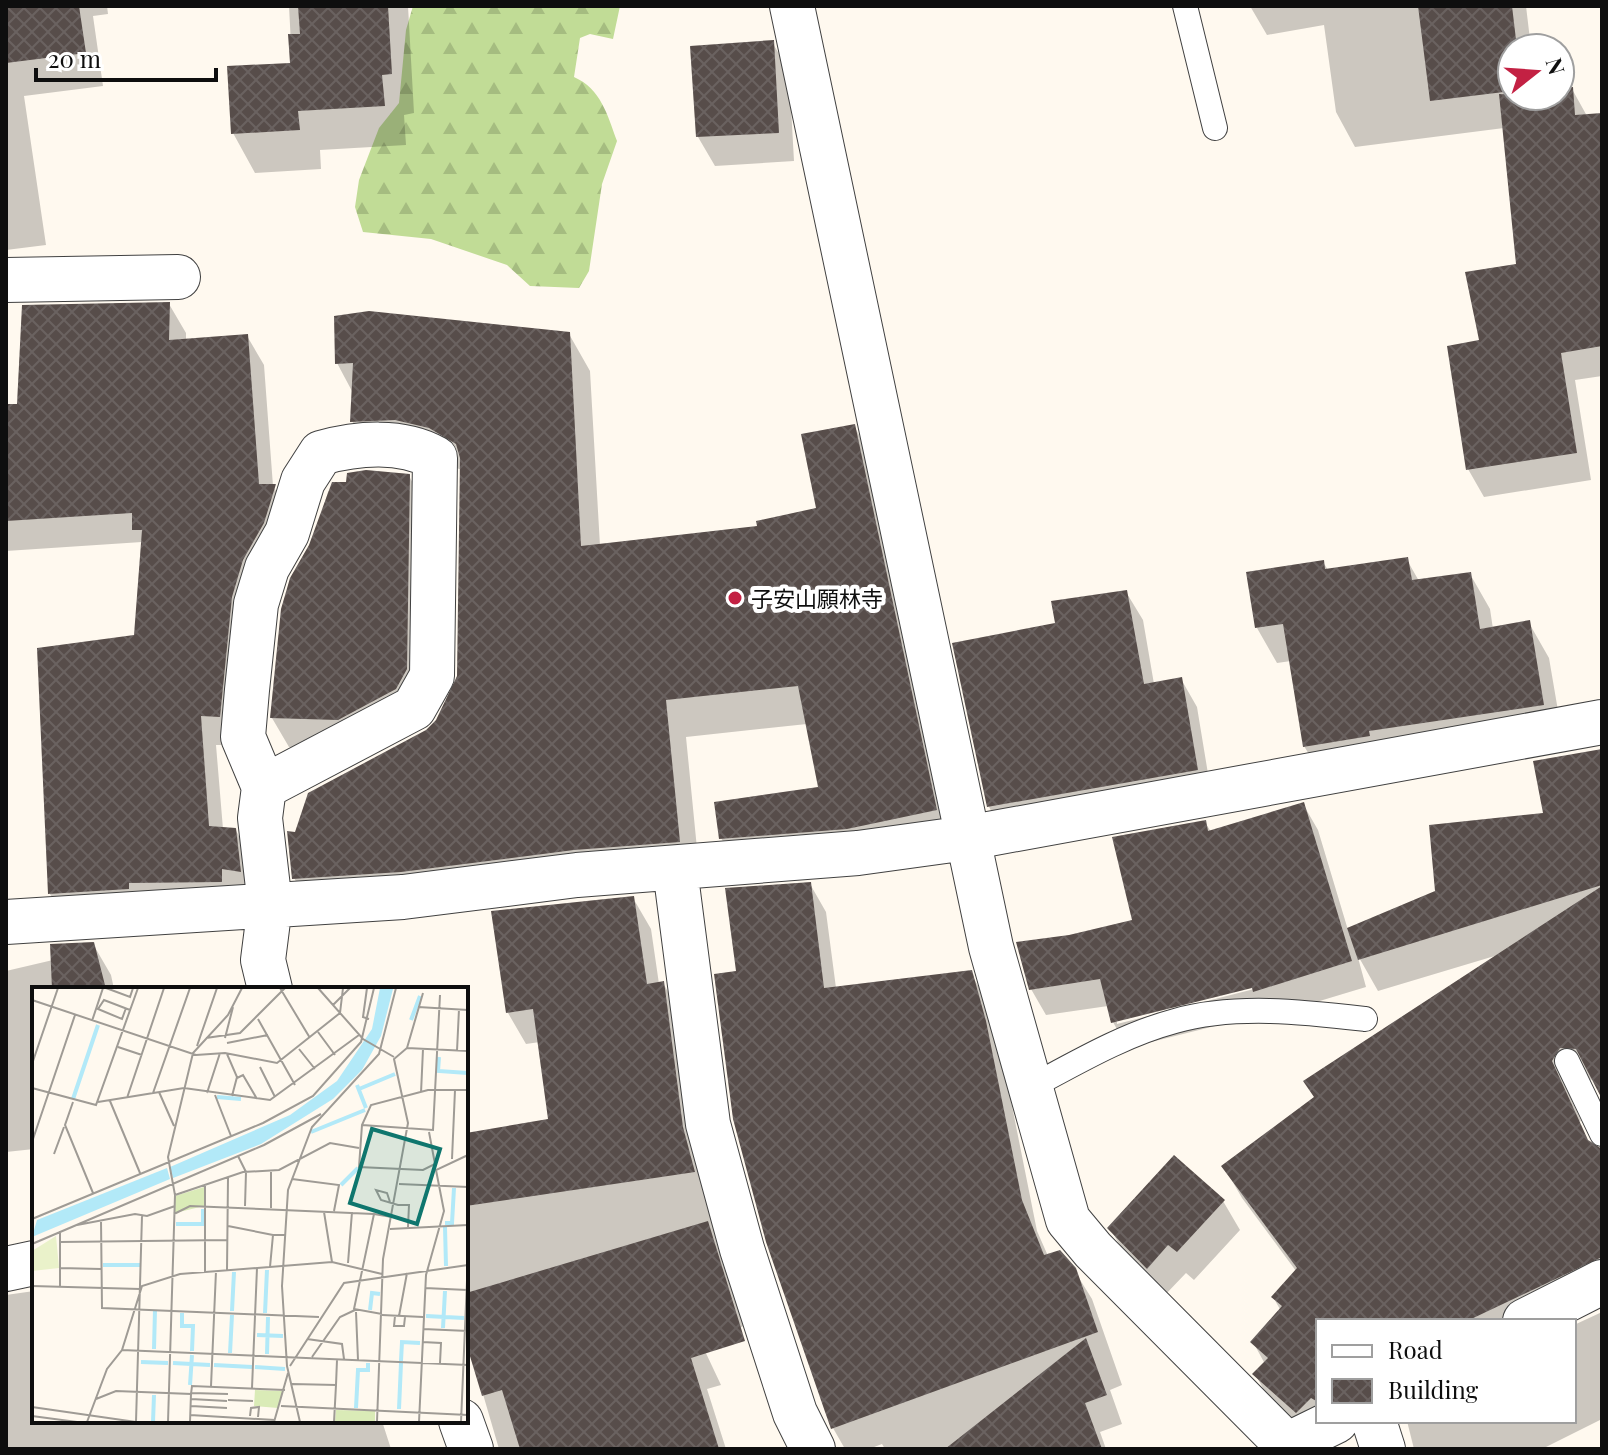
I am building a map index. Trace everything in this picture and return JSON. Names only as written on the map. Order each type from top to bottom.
[{"type":"street","points":[[792,6],[991,947],[1068,1220],[1093,1250],[1283,1447],[1332,1423]]},
{"type":"street","points":[[6,280],[178,277]]},
{"type":"street","points":[[264,787],[414,708],[432,676],[435,458],[416,447],[347,446],[321,453],[303,481],[287,533],[267,568],[256,604],[243,737],[264,787],[260,818],[270,905],[263,960],[270,987]]},
{"type":"street","points":[[6,922],[403,897],[577,875],[858,853],[967,838],[1602,722]]},
{"type":"street","points":[[675,869],[708,1124],[742,1249],[795,1413],[813,1449]]},
{"type":"street","points":[[6,1269],[32,1263]]},
{"type":"street","points":[[1529,1319],[1602,1282]]},
{"type":"street","points":[[462,1423],[471,1449]]},
{"type":"street","points":[[1375,1423],[1383,1449]]},
{"type":"lane","points":[[1185,6],[1215,128]]},
{"type":"lane","points":[[1029,1088],[1109,1046],[1176,1020],[1249,1013],[1308,1013],[1365,1019]]},
{"type":"lane","points":[[1567,1061],[1602,1134]]},
{"type":"green space","points":[[413,6],[620,6],[613,39],[590,34],[580,38],[574,77],[597,95],[617,141],[602,184],[589,271],[579,288],[530,286],[507,265],[431,239],[363,232],[355,207],[359,180],[379,128],[399,103],[406,30]]},
{"type":"building","points":[[6,6],[79,6],[86,53],[6,63]]},
{"type":"building","points":[[298,6],[388,6],[392,74],[382,75],[385,106],[298,111],[300,130],[231,134],[227,66],[290,63],[288,34],[300,34]]},
{"type":"building","points":[[1418,6],[1512,6],[1515,32],[1496,32],[1496,93],[1430,101]]},
{"type":"building","points":[[774,40],[779,133],[696,137],[690,46]]},
{"type":"building","points":[[1501,112],[1602,113],[1602,346],[1561,353],[1577,453],[1466,470],[1447,346],[1479,340],[1465,272],[1516,264]]},
{"type":"building","points":[[170,302],[169,340],[248,334],[259,484],[276,484],[264,523],[243,560],[232,597],[220,717],[201,716],[209,826],[236,828],[241,872],[222,869],[222,882],[129,883],[129,889],[48,894],[37,648],[134,635],[142,530],[132,530],[132,513],[6,521],[6,404],[17,404],[22,305]]},
{"type":"building","points":[[369,311],[570,332],[581,546],[757,526],[756,521],[816,508],[801,434],[855,424],[937,810],[847,829],[719,839],[714,802],[818,787],[798,686],[666,700],[680,842],[574,850],[401,872],[292,879],[287,831],[295,832],[308,793],[426,730],[436,720],[457,676],[460,458],[456,444],[429,428],[395,420],[350,422],[353,363],[335,364],[334,316]]},
{"type":"building","points":[[366,470],[410,474],[407,669],[396,689],[338,720],[270,718],[281,609],[290,578],[309,545],[332,482],[346,482],[347,473]]},
{"type":"building","points":[[1408,557],[1412,580],[1471,572],[1480,629],[1530,620],[1544,705],[1369,731],[1370,736],[1303,747],[1283,624],[1255,628],[1246,572],[1324,560],[1325,569]]},
{"type":"building","points":[[1127,590],[1144,684],[1182,677],[1198,770],[987,807],[952,643],[1055,623],[1051,601]]},
{"type":"building","points":[[1602,749],[1602,885],[1358,960],[1347,928],[1435,891],[1429,825],[1543,813],[1533,761]]},
{"type":"building","points":[[1304,802],[1352,961],[1253,992],[1252,988],[1111,1023],[1100,979],[1029,990],[1016,942],[1069,935],[1132,920],[1112,837],[1206,820],[1208,831]]},
{"type":"building","points":[[811,882],[824,988],[972,970],[986,1021],[1022,1200],[1044,1255],[1060,1250],[1076,1268],[1098,1332],[831,1429],[766,1242],[733,1119],[714,974],[736,971],[725,888]]},
{"type":"building","points":[[1602,886],[1602,1099],[1576,1049],[1560,1048],[1552,1061],[1588,1140],[1602,1149],[1602,1257],[1471,1319],[1316,1319],[1316,1401],[1311,1398],[1296,1413],[1252,1374],[1268,1358],[1250,1342],[1282,1306],[1271,1297],[1297,1268],[1221,1166],[1314,1097],[1303,1081]]},
{"type":"building","points":[[634,896],[647,984],[664,981],[683,1127],[695,1172],[468,1206],[468,1133],[548,1119],[533,1009],[506,1013],[491,911]]},
{"type":"building","points":[[94,942],[105,987],[52,987],[50,944]]},
{"type":"building","points":[[1174,1155],[1225,1200],[1177,1252],[1168,1245],[1147,1269],[1107,1228]]},
{"type":"building","points":[[708,1221],[745,1341],[691,1358],[719,1449],[520,1449],[502,1390],[482,1396],[468,1350],[468,1292]]},
{"type":"building","points":[[1086,1338],[1107,1395],[1085,1403],[1102,1449],[945,1449]]},
{"type":"place","name":"子安山願林寺","points":[[735,598]]}]
